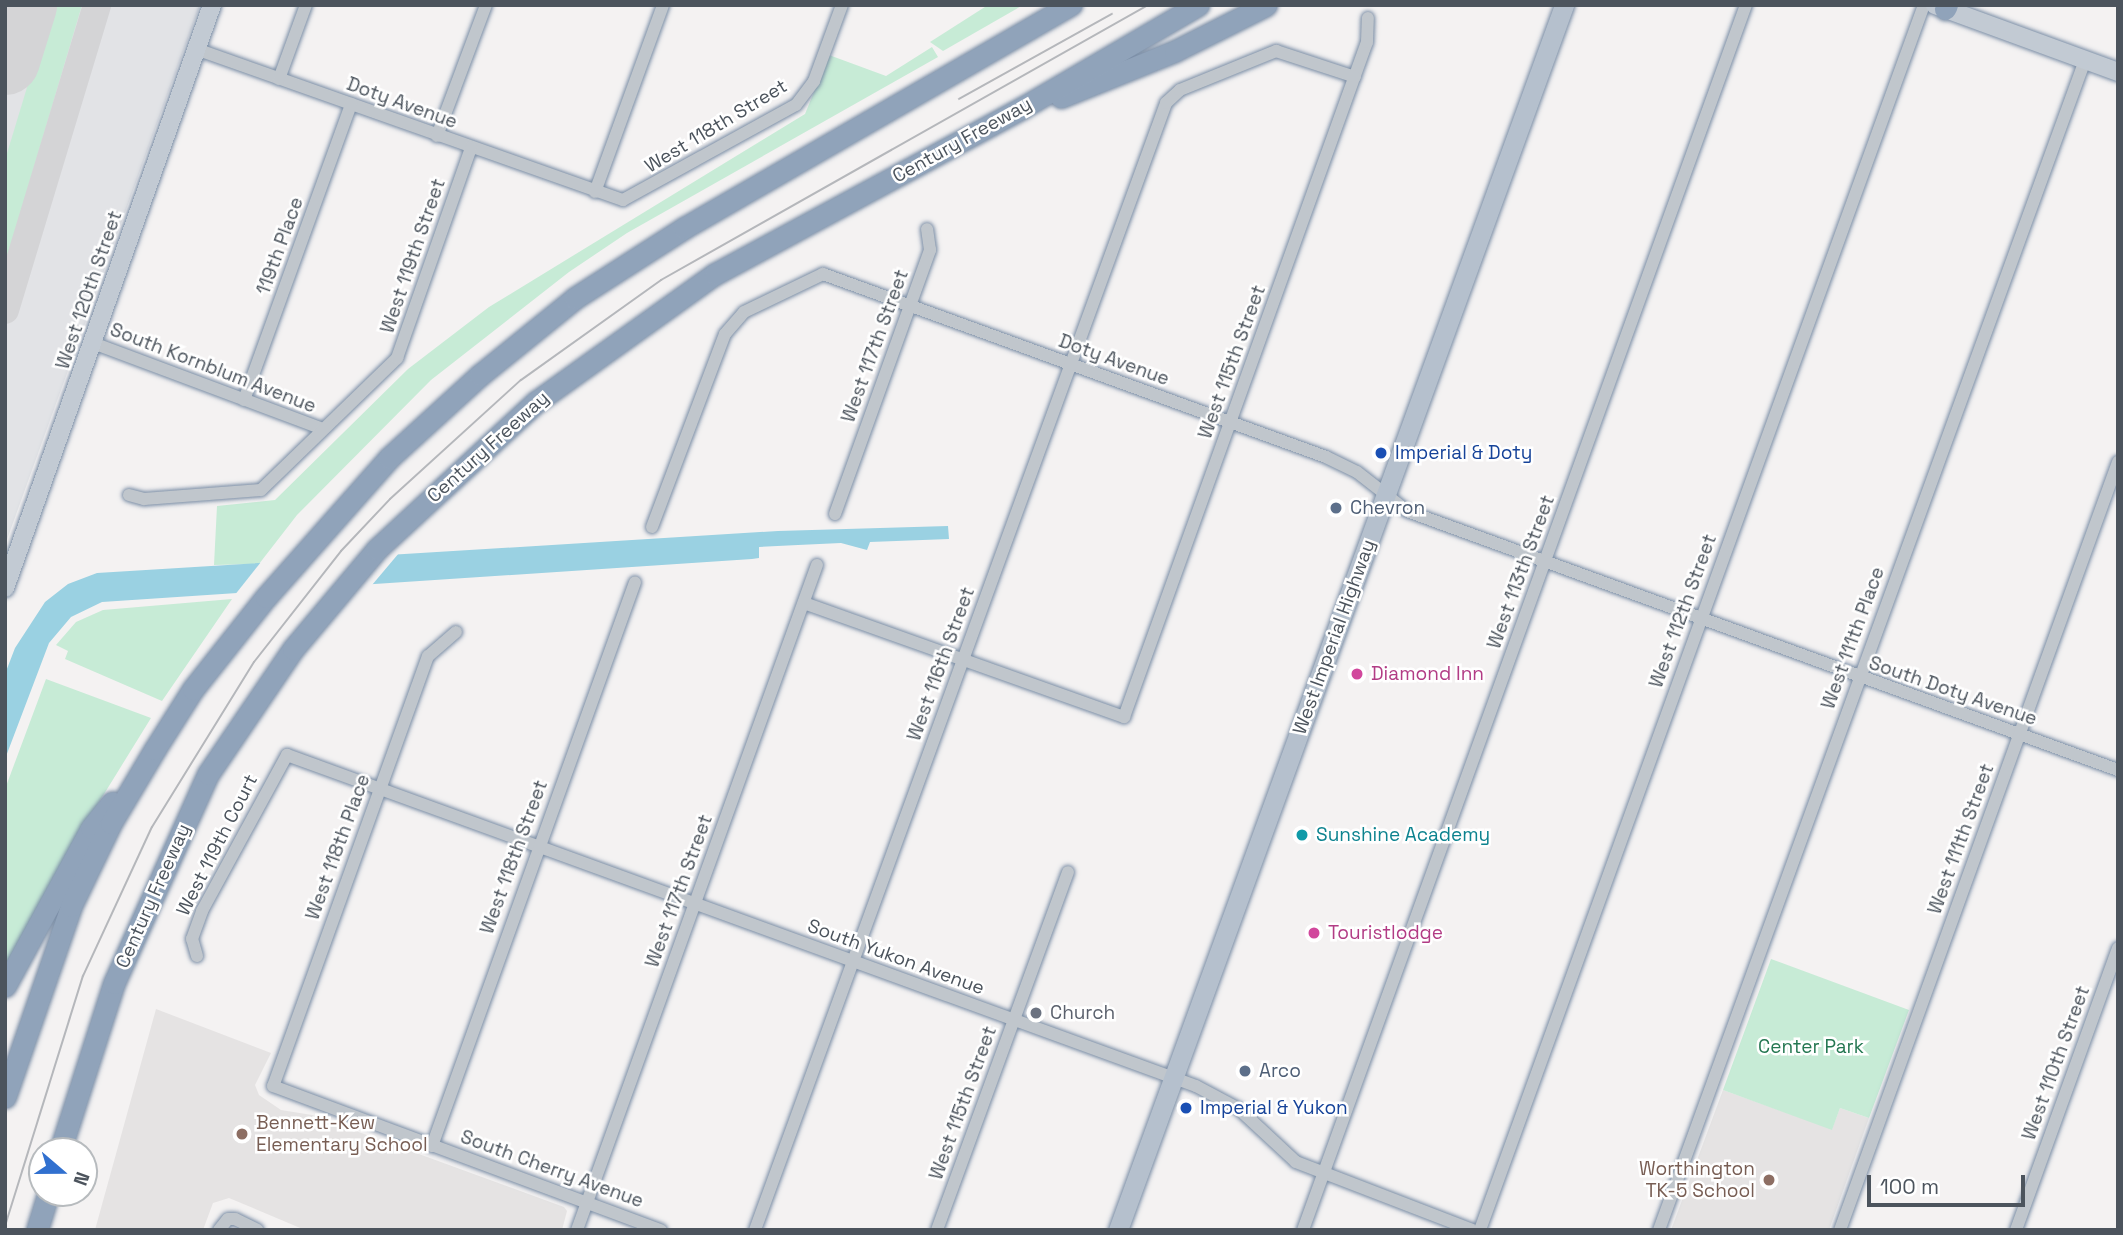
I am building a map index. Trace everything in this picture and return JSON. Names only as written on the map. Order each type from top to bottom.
[{"type":"highway","points":[[1020,34],[1054,5]]},
{"type":"highway","points":[[5,1097],[71,906],[111,823],[155,749],[193,689],[266,597],[315,538],[389,458],[480,375],[575,298],[684,228],[1071,5]]},
{"type":"highway","name":"Century Freeway","points":[[64,1137],[114,983],[208,774],[248,712],[377,549],[536,402],[622,336],[715,274],[1022,108],[1198,5]]},
{"type":"highway","points":[[1022,108],[1068,96],[1175,51],[1266,5]]},
{"type":"highway","points":[[5,985],[91,828],[155,749]]},
{"type":"highway","points":[[37,1230],[44,1207]]},
{"type":"highway","points":[[46,1230],[48,1207]]},
{"type":"main road","name":"West 120th Street","points":[[5,588],[212,5]]},
{"type":"main road","name":"West Imperial Highway","points":[[1118,1230],[1564,5]]},
{"type":"main road","points":[[1942,7],[2118,72]]},
{"type":"street","points":[[279,79],[306,5]]},
{"type":"street","points":[[437,136],[486,5]]},
{"type":"street","points":[[595,192],[663,5]]},
{"type":"street","name":"West 118th Street","points":[[595,192],[623,200],[648,190],[796,105],[814,82],[842,5]]},
{"type":"street","name":"West 113th Street","points":[[1303,1230],[1746,5]]},
{"type":"street","name":"West 112th Street","points":[[1480,1230],[1924,5]]},
{"type":"street","name":"West 115th Street","points":[[963,660],[1124,717],[1367,43],[1368,18]]},
{"type":"street","name":"Doty Avenue","points":[[196,49],[595,192]]},
{"type":"street","name":"West 116th Street","points":[[755,1230],[1162,111],[1180,90],[1276,51],[1355,77]]},
{"type":"street","name":"West 111th Place","points":[[1659,1230],[2085,60]]},
{"type":"street","name":"119th Place","points":[[244,400],[351,104]]},
{"type":"street","name":"West 119th Street","points":[[129,495],[145,499],[255,492],[273,480],[320,428],[397,358],[471,148]]},
{"type":"street","name":"West 117th Street","points":[[835,514],[930,250],[927,229]]},
{"type":"street","name":"Doty Avenue","points":[[652,527],[717,350],[732,323],[756,306],[823,274],[1326,457],[1387,493]]},
{"type":"street","name":"South Kornblum Avenue","points":[[93,343],[320,428]]},
{"type":"street","name":"West 111th Street","points":[[1840,1230],[2118,462]]},
{"type":"street","name":"South Doty Avenue","points":[[1387,493],[1407,511],[1858,678],[2118,770]]},
{"type":"street","name":"West 117th Street","points":[[577,1230],[817,565]]},
{"type":"street","name":"West 118th Street","points":[[432,1146],[537,847],[635,582]]},
{"type":"street","points":[[804,603],[963,660]]},
{"type":"street","name":"West 118th Place","points":[[273,1086],[428,656],[456,632]]},
{"type":"street","name":"South Yukon Avenue","points":[[287,755],[1174,1077],[1239,1109],[1296,1162],[1323,1175],[1472,1230]]},
{"type":"street","name":"West 119th Court","points":[[197,956],[192,939],[202,911],[287,755]]},
{"type":"street","name":"West 115th Street","points":[[937,1230],[1068,872]]},
{"type":"street","name":"West 110th Street","points":[[2016,1230],[2118,948]]},
{"type":"street","name":"South Cherry Avenue","points":[[273,1086],[661,1230]]},
{"type":"street","points":[[219,1230],[228,1219],[258,1230]]},
{"type":"shaded area","points":[[5,5],[200,5],[5,545]]},
{"type":"shaded area","name":"Bennett-Kew Elementary School","points":[[156,1009],[271,1053],[255,1085],[259,1095],[281,1110],[312,1115],[564,1207],[567,1211],[562,1230],[305,1230],[229,1198],[213,1203],[203,1230],[95,1230]]},
{"type":"shaded area","name":"Worthington TK-5 School","points":[[1723,1090],[1832,1129],[1840,1108],[1869,1118],[1829,1230],[1671,1230]]},
{"type":"green space","points":[[52,5],[82,5],[5,265],[5,160]]},
{"type":"green space","points":[[988,5],[1023,5],[943,51],[930,42]]},
{"type":"green space","points":[[932,47],[938,57],[627,233],[569,272],[431,380],[297,515],[259,564],[214,565],[217,506],[275,500],[408,369],[489,307],[805,114],[829,55],[886,76]]},
{"type":"green space","points":[[232,599],[162,701],[65,659],[68,651],[56,645],[76,622],[103,610]]},
{"type":"green space","points":[[46,679],[151,718],[67,854],[5,966],[5,789]]},
{"type":"green space","name":"Center Park","points":[[1771,959],[1909,1010],[1869,1118],[1840,1108],[1832,1130],[1723,1090]]},
{"type":"water","points":[[948,526],[949,539],[870,542],[867,550],[841,543],[759,547],[759,558],[752,559],[102,602],[71,617],[49,643],[5,759],[5,674],[15,648],[45,602],[68,584],[97,573],[778,531]]},
{"type":"pier","points":[[399,553],[372,585],[234,596],[261,562]]},
{"type":"taxiway","points":[[5,310],[97,5]]},
{"type":"runway","points":[[5,60],[22,5]]},
{"type":"tram line","points":[[5,1226],[83,976],[152,827],[254,662],[341,551],[390,499],[521,380],[661,280],[1148,5]]},
{"type":"tram line","points":[[959,99],[1112,14]]},
{"type":"place","name":"Imperial & Doty","points":[[1381,453]]},
{"type":"place","name":"Chevron","points":[[1336,508]]},
{"type":"place","name":"Diamond Inn","points":[[1357,674]]},
{"type":"place","name":"Sunshine Academy","points":[[1302,835]]},
{"type":"place","name":"Touristlodge","points":[[1314,933]]},
{"type":"place","name":"Church","points":[[1036,1013]]},
{"type":"place","name":"Arco","points":[[1245,1071]]},
{"type":"place","name":"Imperial & Yukon","points":[[1186,1108]]},
{"type":"place","name":"Bennett-Kew Elementary School","points":[[242,1134]]},
{"type":"place","name":"Worthington TK-5 School","points":[[1769,1180]]}]
